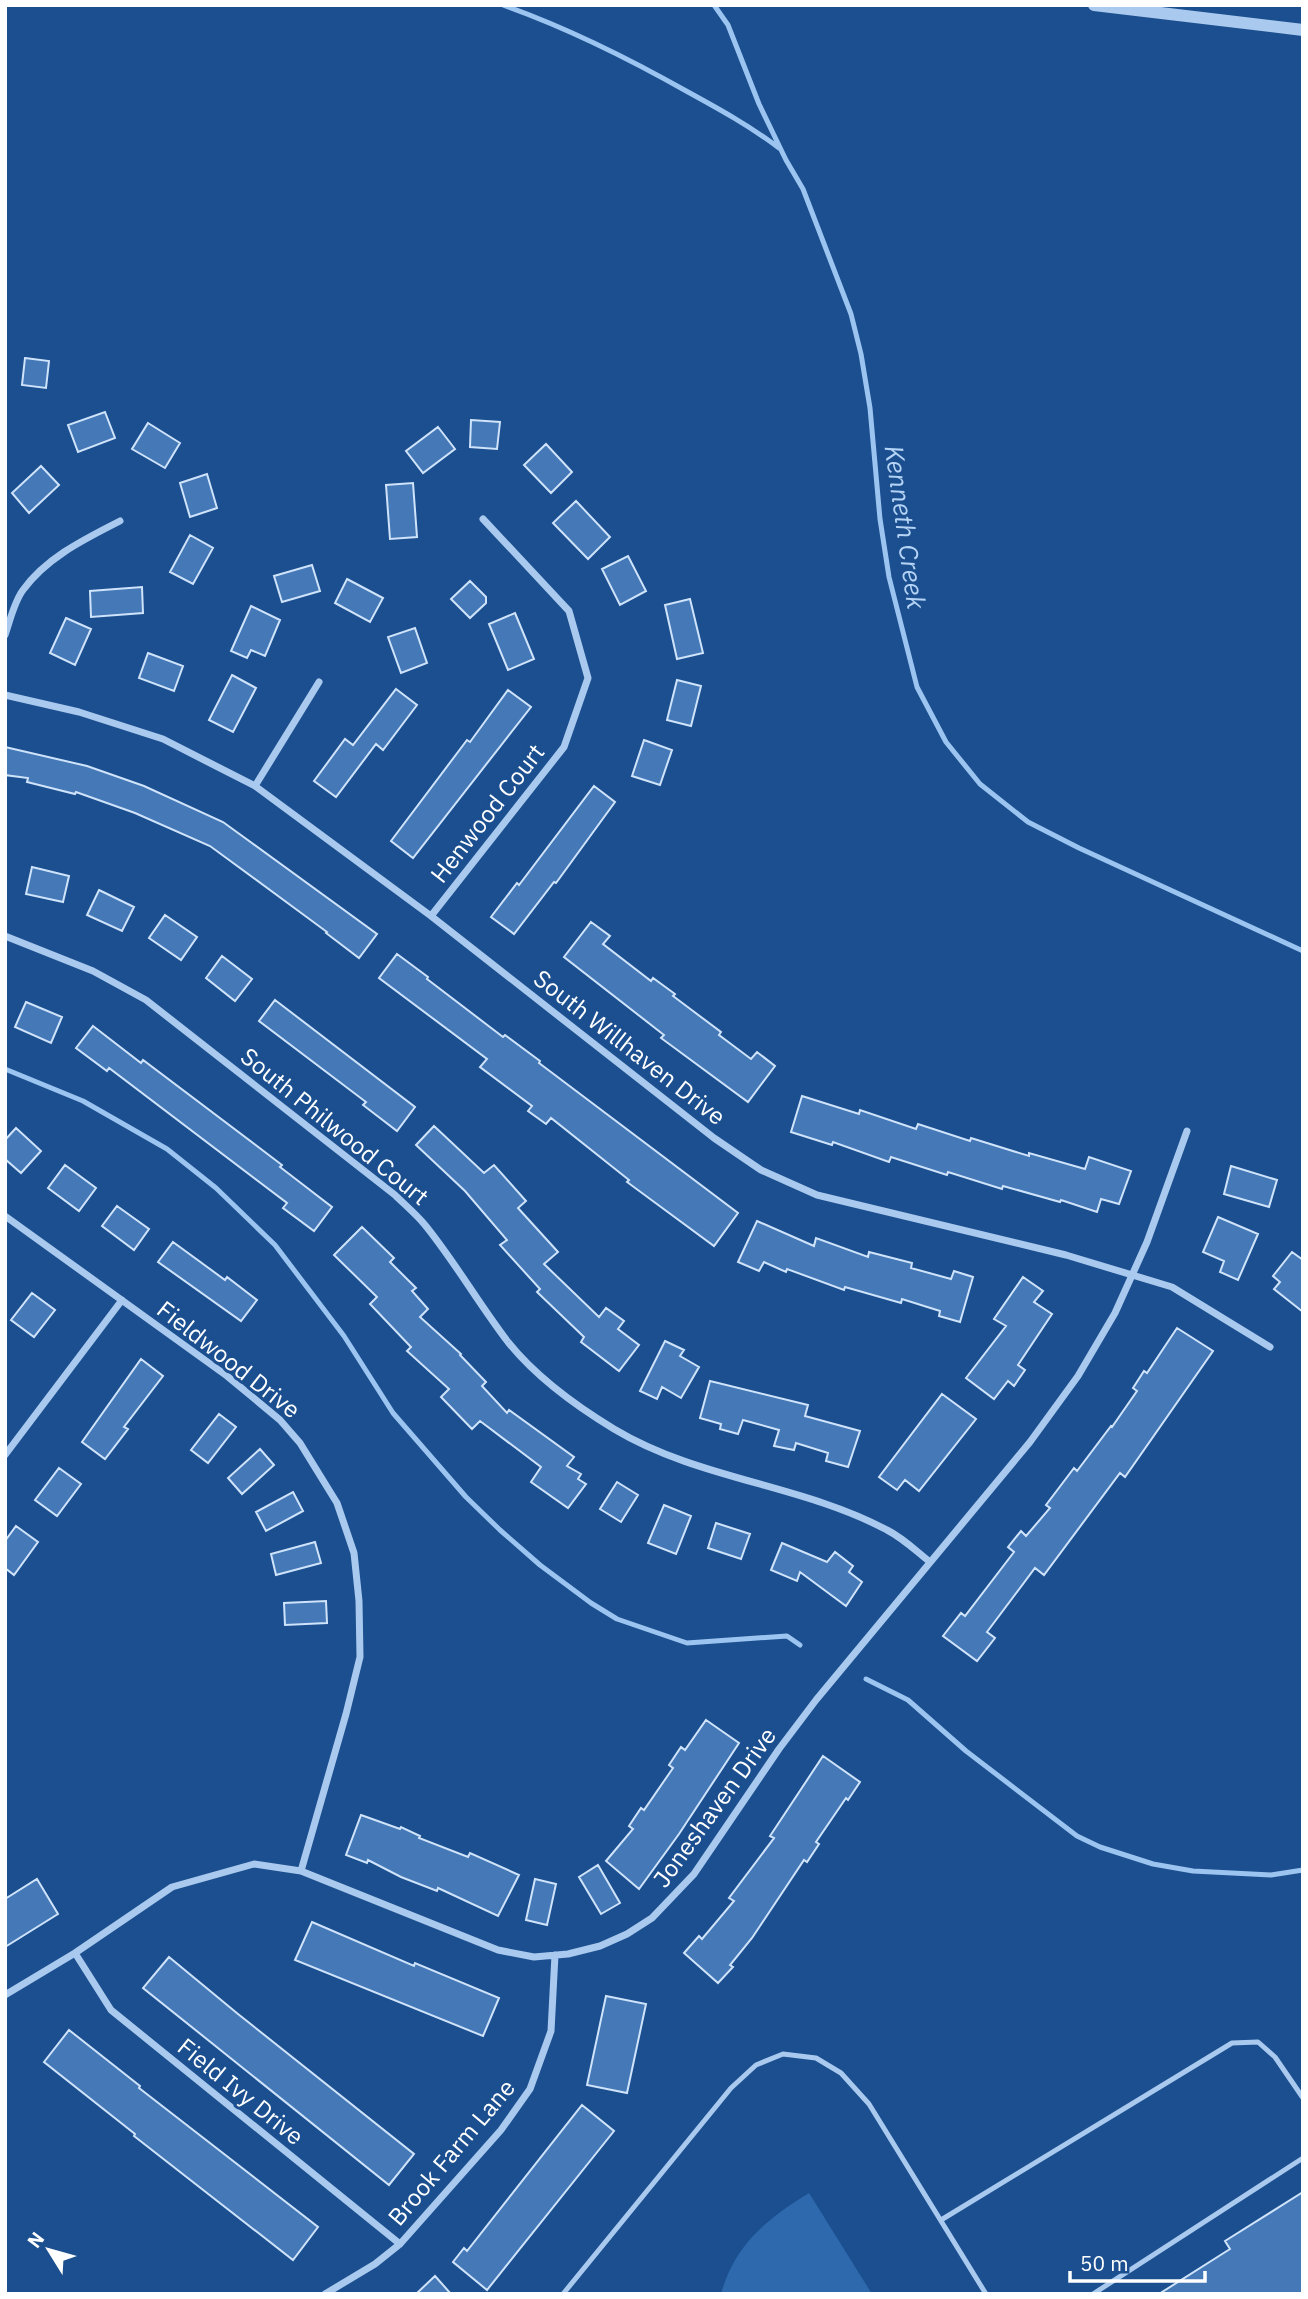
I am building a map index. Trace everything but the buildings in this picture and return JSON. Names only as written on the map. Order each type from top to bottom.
[{"type":"street","points":[[1094,5],[1303,30]]},
{"type":"street","name":"Henwood Court","points":[[431,916],[564,747],[588,678],[569,611],[483,519]]},
{"type":"street","points":[[5,635],[22,591],[48,565],[75,544],[120,522]]},
{"type":"street","points":[[255,786],[319,682]]},
{"type":"street","name":"South Willhaven Drive","points":[[5,695],[79,712],[163,739],[255,786],[431,916],[714,1138],[761,1170],[817,1195],[1029,1245],[1172,1287],[1270,1347]]},
{"type":"street","name":"South Philwood Court","points":[[5,936],[93,971],[146,1000],[395,1195],[424,1224],[509,1343],[539,1373],[577,1404],[614,1429],[652,1449],[726,1476],[815,1501],[889,1531],[930,1562]]},
{"type":"street","name":"Joneshaven Drive","points":[[5,1995],[75,1953],[172,1887],[254,1864],[301,1871],[498,1950],[534,1957],[600,1946],[627,1934],[652,1918],[694,1874],[772,1759],[816,1700],[1030,1442],[1077,1376],[1115,1313],[1130,1274],[1147,1242],[1187,1131]]},
{"type":"street","name":"Fieldwood Drive","points":[[5,1216],[227,1376],[280,1420],[300,1443],[337,1503],[354,1553],[359,1601],[360,1657],[301,1871]]},
{"type":"street","points":[[5,1454],[122,1300]]},
{"type":"street","name":"Field Ivy Drive","points":[[75,1953],[111,2010],[400,2244]]},
{"type":"street","name":"Brook Farm Lane","points":[[324,2294],[375,2264],[400,2244],[500,2130],[530,2089],[551,2031],[555,1955]]},
{"type":"lane","points":[[941,2220],[1232,2043],[1258,2042],[1275,2057],[1303,2098]]},
{"type":"lane","points":[[563,2294],[732,2088],[756,2065],[783,2054],[816,2058],[841,2073],[869,2104],[986,2294]]},
{"type":"lane","points":[[1093,2294],[1303,2158]]},
{"type":"shaded area","points":[[809,2193],[872,2294],[721,2294],[734,2261],[754,2234]]},
{"type":"waterway","points":[[503,5],[597,44],[643,67],[734,118],[779,148]]},
{"type":"waterway","name":"Kenneth Creek","points":[[714,5],[728,25],[759,104],[803,189],[851,314],[870,408],[880,519],[889,577],[917,687],[946,742],[980,784],[1028,822],[1303,951]]},
{"type":"waterway","points":[[5,1069],[83,1101],[167,1149],[216,1188],[275,1245],[344,1336],[393,1413],[466,1497],[540,1565],[591,1603],[617,1619],[687,1643],[787,1636],[800,1645]]},
{"type":"waterway","points":[[866,1679],[908,1700],[966,1751],[1077,1836],[1100,1847],[1153,1864],[1193,1871],[1271,1875],[1303,1870]]}]
